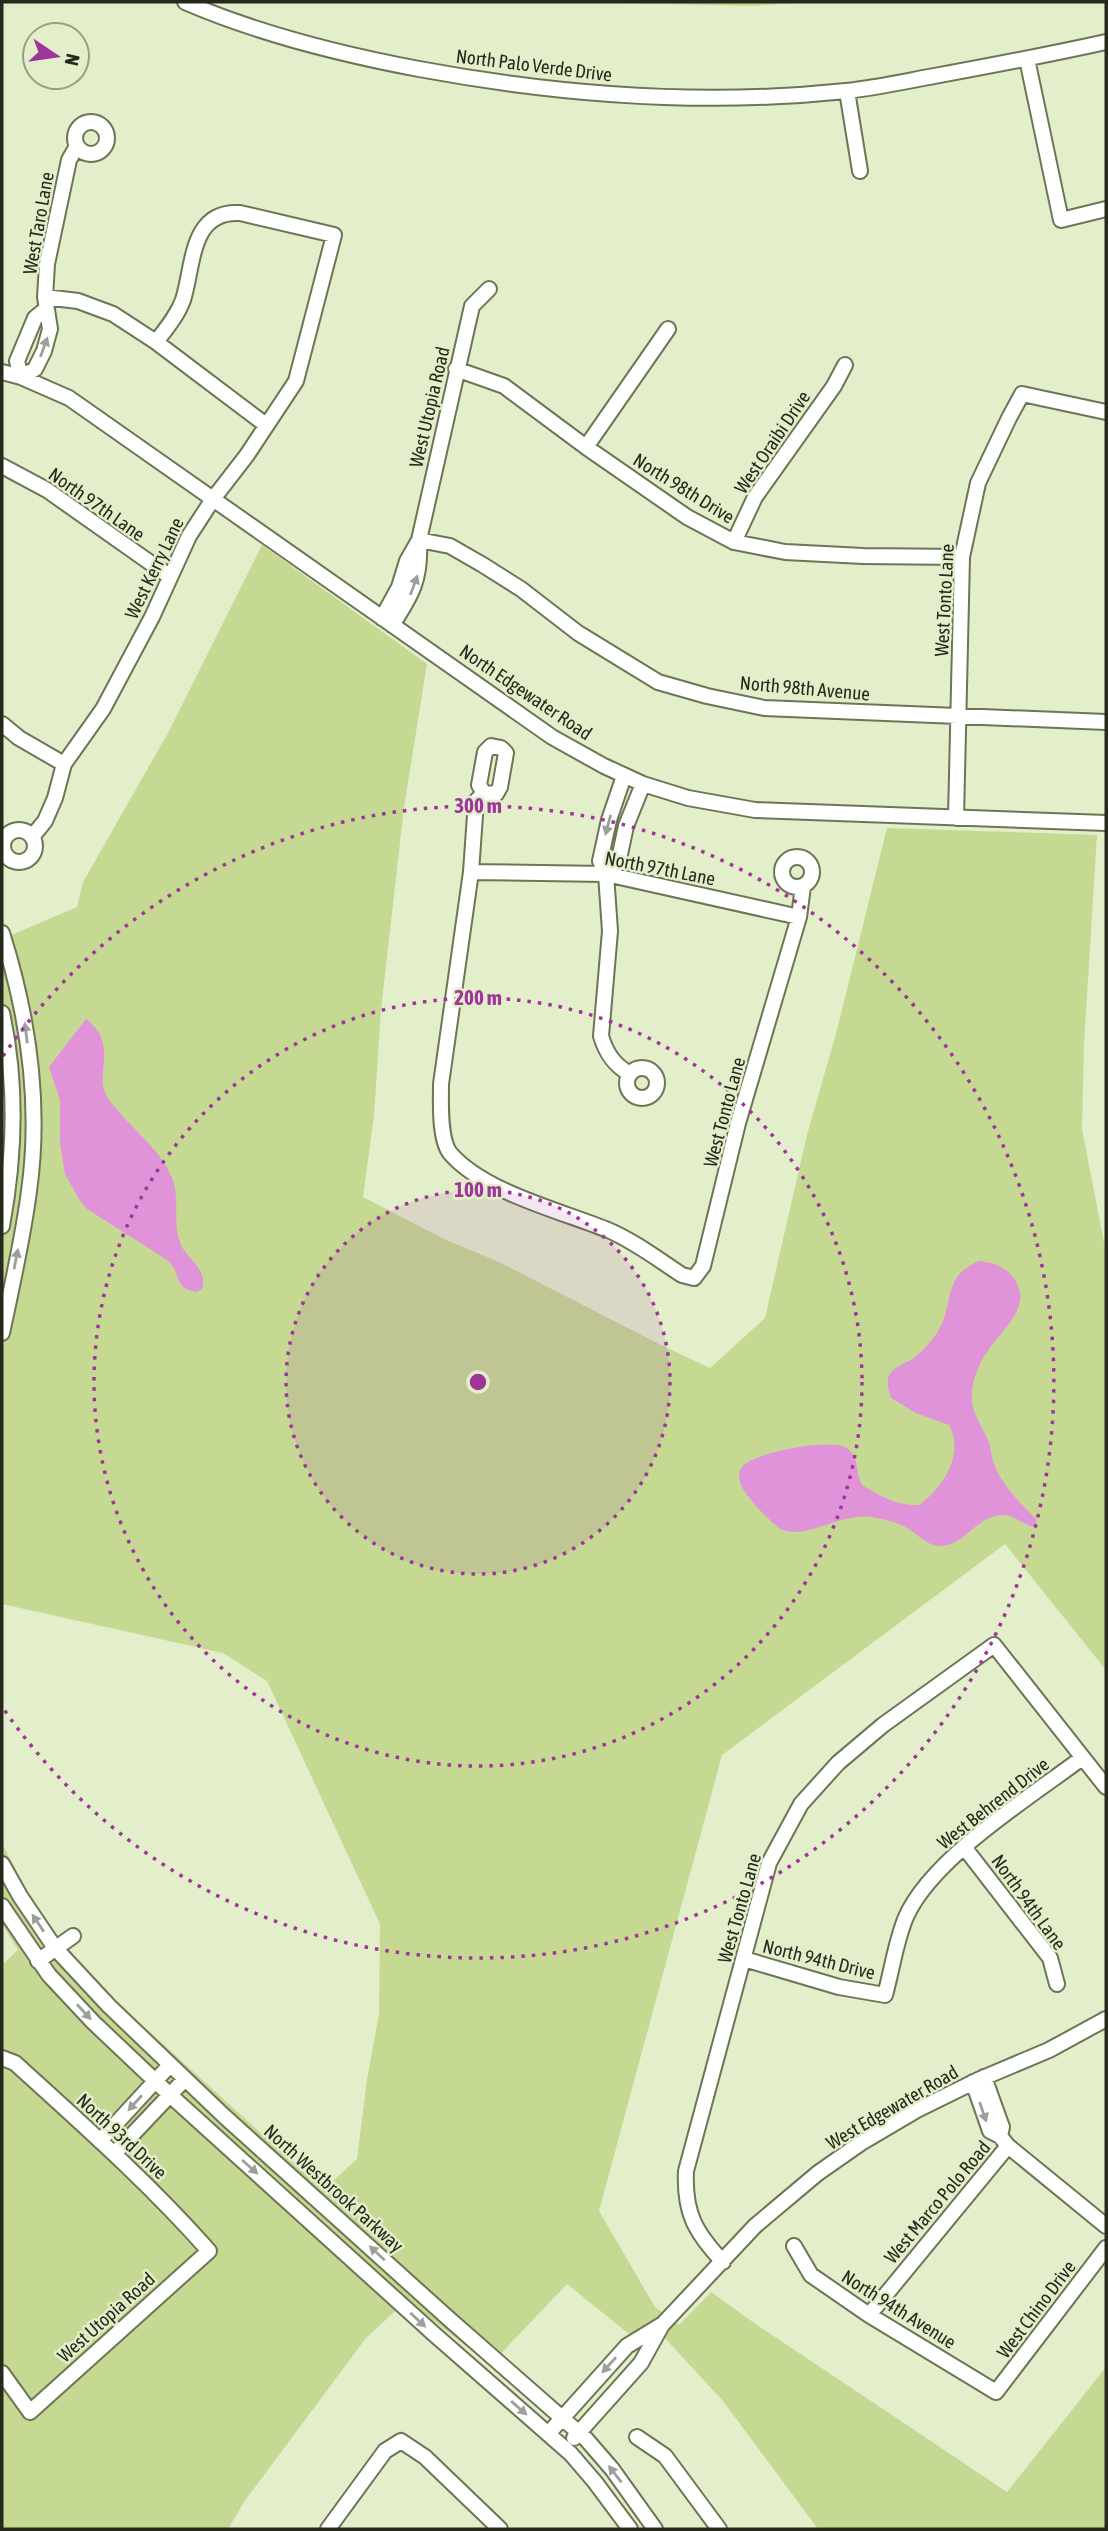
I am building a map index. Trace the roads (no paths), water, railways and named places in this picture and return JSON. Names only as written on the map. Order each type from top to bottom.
[{"type":"street","name":"North Palo Verde Drive","points":[[185,2],[225,19],[312,45],[387,63],[495,83],[623,95],[718,99],[847,91],[1106,42]]},
{"type":"street","points":[[1027,59],[1061,220],[1106,209]]},
{"type":"street","points":[[847,91],[860,171]]},
{"type":"street","name":"West Taro Lane","points":[[21,377],[35,369],[44,351],[50,329],[45,303],[47,264],[55,216],[69,160],[77,146]]},
{"type":"street","name":"West Kerry Lane","points":[[32,837],[46,821],[64,764],[103,709],[152,617],[189,536],[296,381],[334,235],[240,214],[215,216],[196,243],[183,300],[176,316],[156,342]]},
{"type":"street","name":"West Utopia Road","points":[[387,622],[412,592],[417,576],[420,565],[419,540],[456,369],[472,306],[489,289]]},
{"type":"street","points":[[45,303],[78,301],[113,314],[156,342],[266,425]]},
{"type":"street","points":[[586,447],[668,329]]},
{"type":"street","name":"West Oraibi Drive","points":[[734,542],[755,496],[834,386],[845,365]]},
{"type":"street","name":"North 98th Drive","points":[[456,369],[504,386],[687,517],[734,542],[798,553],[962,557]]},
{"type":"street","name":"North Edgewater Road","points":[[2,372],[21,377],[69,398],[552,737],[624,776],[688,797],[755,810],[1106,823]]},
{"type":"street","name":"West Tonto Lane","points":[[956,818],[962,557],[978,483],[1022,394],[1106,412]]},
{"type":"street","name":"North 97th Lane","points":[[2,466],[47,490],[169,576]]},
{"type":"street","name":"North 98th Avenue","points":[[419,540],[450,546],[472,559],[521,589],[578,633],[658,682],[707,696],[764,708],[1106,722]]},
{"type":"street","points":[[2,724],[19,738],[64,764]]},
{"type":"street","points":[[624,776],[617,793],[600,861],[606,874],[610,931],[601,1036],[605,1049],[617,1067],[630,1074]]},
{"type":"street","points":[[606,874],[618,864],[626,825],[643,783]]},
{"type":"street","points":[[471,872],[476,801],[484,793]]},
{"type":"street","name":"West Tonto Lane","points":[[471,872],[441,1084],[441,1117],[448,1151],[480,1178],[546,1208],[611,1231],[682,1275],[694,1278],[703,1266],[738,1123],[799,918],[803,886]]},
{"type":"street","name":"North 97th Lane","points":[[471,872],[606,874],[799,918]]},
{"type":"street","points":[[2,933],[15,974],[24,1020],[30,1067],[33,1146],[30,1189],[2,1328]]},
{"type":"street","points":[[2,1013],[9,1068],[12,1145],[9,1187],[2,1226]]},
{"type":"street","name":"West Tonto Lane","points":[[723,2262],[695,2227],[685,2192],[685,2171],[769,1863],[801,1804],[838,1763],[883,1725],[994,1646],[1082,1758]]},
{"type":"street","points":[[1082,1758],[1106,1787]]},
{"type":"street","name":"West Behrend Drive","points":[[885,1995],[905,1918],[921,1889],[964,1847],[1082,1758]]},
{"type":"street","name":"North 94th Lane","points":[[964,1847],[1050,1958],[1057,1984]]},
{"type":"street","name":"North Westbrook Parkway","points":[[2,1864],[55,1948],[109,2006],[185,2079],[448,2318],[579,2433],[611,2469],[655,2529]]},
{"type":"street","name":"North Westbrook Parkway","points":[[2,1906],[38,1961],[93,2022],[434,2334],[565,2448],[595,2482],[630,2529]]},
{"type":"street","points":[[38,1961],[73,1936]]},
{"type":"street","name":"North 94th Drive","points":[[744,1959],[839,1987],[885,1995]]},
{"type":"street","name":"West Edgewater Road","points":[[548,2434],[627,2346],[663,2324],[755,2226],[828,2166],[917,2110],[1049,2050],[1106,2019]]},
{"type":"street","name":"North 93rd Drive","points":[[2,2058],[15,2063],[115,2153],[209,2251]]},
{"type":"street","points":[[100,2141],[170,2065]]},
{"type":"street","points":[[115,2153],[185,2079]]},
{"type":"street","points":[[979,2080],[1003,2137],[1106,2226]]},
{"type":"street","name":"West Marco Polo Road","points":[[869,2315],[1003,2137]]},
{"type":"street","name":"North 94th Avenue","points":[[794,2246],[811,2276],[869,2315],[996,2392]]},
{"type":"street","name":"West Chino Drive","points":[[996,2392],[1106,2248]]},
{"type":"street","name":"West Utopia Road","points":[[2,2373],[30,2412],[209,2251]]},
{"type":"street","name":"West Edgewater Road","points":[[565,2448],[641,2363],[663,2324]]},
{"type":"street","points":[[637,2437],[665,2456],[719,2529]]},
{"type":"street","points":[[328,2529],[385,2451],[401,2441],[425,2457],[500,2529]]}]
